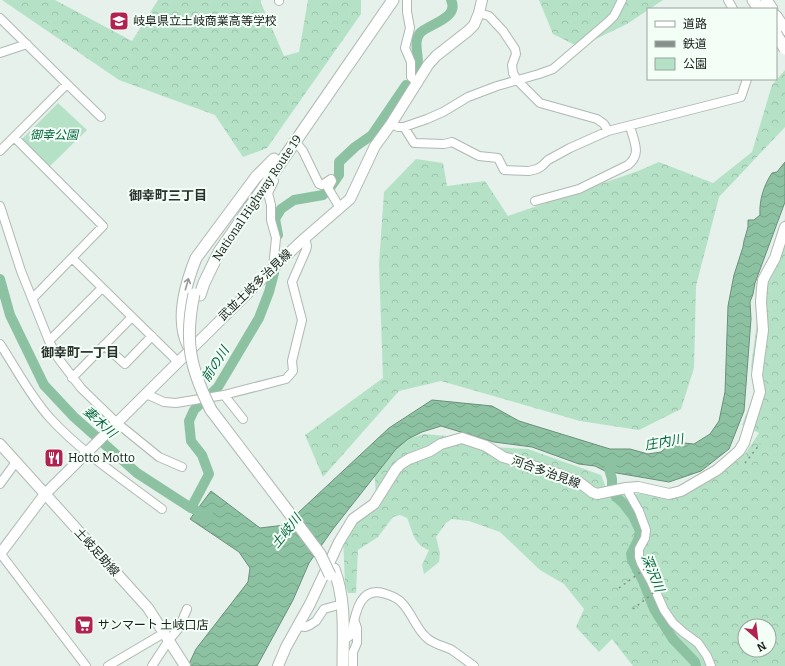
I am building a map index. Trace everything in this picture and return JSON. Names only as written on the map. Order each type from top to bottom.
[{"type":"highway","name":"National Highway Route 19","points":[[343,666],[341,593],[339,581],[332,572],[319,541],[287,504],[226,420],[214,408],[201,372],[195,339],[195,324],[198,281],[213,249],[274,159],[386,0]]},
{"type":"highway","name":"National Highway Route 19","points":[[197,295],[219,252],[393,0]]},
{"type":"highway","points":[[777,19],[785,49]]},
{"type":"highway","points":[[191,348],[187,344],[182,317],[186,288],[196,258],[256,177],[274,159]]},
{"type":"highway","name":"National Highway Route 19","points":[[332,572],[335,606],[335,666]]},
{"type":"main road","name":"武並土岐多治見線","points":[[0,554],[45,494],[191,348],[304,238],[350,199],[370,155],[418,83],[428,65],[436,56],[468,32],[474,25],[482,0]]},
{"type":"main road","name":"河合多治見線","points":[[278,666],[286,647],[310,604],[339,542],[353,519],[374,504],[396,469],[401,464],[409,459],[430,451],[441,444],[462,438],[486,446],[503,457],[553,472],[579,482],[597,494],[624,488],[638,487],[669,494],[681,491],[717,470],[742,447],[760,392],[757,375],[763,330],[761,302],[762,288],[764,280],[776,258],[785,227]]},
{"type":"main road","name":"土岐足助線","points":[[0,444],[148,608],[185,666]]},
{"type":"street","points":[[407,0],[407,12],[410,28],[405,48],[411,62],[411,77],[418,83]]},
{"type":"street","points":[[391,124],[398,127],[404,127],[427,120],[468,97],[553,68],[565,60],[613,18],[622,0]]},
{"type":"street","points":[[479,13],[489,16],[500,26],[516,49],[516,54],[512,65],[513,73],[517,80],[540,103],[595,118],[604,124],[608,131]]},
{"type":"street","points":[[0,18],[101,118]]},
{"type":"street","points":[[0,54],[27,44]]},
{"type":"street","points":[[404,127],[414,143],[444,144],[452,142],[479,156],[498,158],[504,170],[529,171],[542,166],[548,160],[570,148],[608,131],[742,97],[747,80]]},
{"type":"street","points":[[0,150],[67,84]]},
{"type":"street","points":[[273,268],[276,238],[268,193],[269,189],[299,146],[312,123],[309,120]]},
{"type":"street","points":[[535,201],[579,189],[628,165],[636,156],[630,126]]},
{"type":"street","points":[[14,137],[103,226],[33,298]]},
{"type":"street","points":[[299,146],[303,151],[319,184],[322,185],[331,179],[332,181],[329,189],[340,208]]},
{"type":"street","points":[[0,206],[21,271],[49,341],[58,358],[72,378],[116,424],[159,457],[182,467]]},
{"type":"street","points":[[146,394],[170,403],[224,395],[286,379],[293,371],[292,361],[302,320],[292,282],[306,250],[307,243],[304,238]]},
{"type":"street","points":[[73,258],[178,362]]},
{"type":"street","points":[[49,341],[102,288]]},
{"type":"street","points":[[72,378],[132,317]]},
{"type":"street","points":[[104,345],[125,364],[152,336]]},
{"type":"street","points":[[0,344],[50,417],[88,451],[162,509]]},
{"type":"street","points":[[224,395],[243,419]]},
{"type":"street","points":[[0,484],[16,462]]},
{"type":"street","points":[[624,488],[640,511],[646,530],[645,538],[639,548],[639,557],[652,581],[664,610],[683,632],[698,643],[716,666]]},
{"type":"street","points":[[0,554],[86,666]]},
{"type":"street","points":[[343,639],[347,638],[351,634],[362,598],[371,592],[384,593],[403,603],[422,634],[428,639],[451,650],[474,666]]},
{"type":"street","points":[[297,626],[305,627],[310,625],[316,621],[324,609],[335,606]]},
{"type":"street","points":[[152,666],[169,640],[179,628],[187,609]]},
{"type":"street","points":[[353,666],[353,652],[357,643],[357,628],[355,619]]},
{"type":"street","points":[[108,666],[169,640]]},
{"type":"street","points":[[707,656],[711,666]]},
{"type":"green space","points":[[2,0],[55,0],[132,41],[158,0],[261,0],[284,56],[299,52],[308,0],[361,0],[361,14],[267,148],[243,157],[215,115],[119,80]]},
{"type":"green space","points":[[539,0],[663,0],[651,8],[647,8],[647,11],[627,24],[579,47],[553,34]]},
{"type":"green space","points":[[785,70],[785,127],[719,197],[696,286],[694,368],[681,409],[639,430],[580,421],[441,381],[399,391],[323,477],[305,435],[383,378],[379,264],[384,192],[416,159],[443,163],[447,186],[485,181],[508,216],[638,171],[659,162],[713,183],[752,152],[772,85]]},
{"type":"green space","name":"御幸公園","points":[[58,103],[87,130],[49,167],[21,140]]},
{"type":"green space","points":[[785,219],[785,666],[633,666],[612,639],[599,652],[576,627],[584,609],[564,584],[540,570],[500,532],[469,521],[452,519],[446,523],[436,537],[440,553],[439,562],[424,574],[422,565],[429,550],[420,545],[417,541],[407,518],[400,515],[393,517],[378,537],[358,550],[356,593],[348,593],[345,585],[343,536],[376,498],[374,463],[408,439],[424,434],[458,437],[472,446],[528,449],[601,475],[609,495],[631,495],[690,486],[733,452],[745,454],[759,433],[742,425],[756,390],[751,367],[763,279]]},
{"type":"water","name":"土岐川","points":[[785,162],[785,202],[755,283],[750,302],[751,319],[744,411],[729,449],[701,471],[669,482],[605,471],[595,466],[579,464],[532,447],[494,442],[441,426],[422,432],[408,439],[396,449],[333,529],[309,563],[293,600],[257,666],[188,666],[196,649],[248,582],[250,568],[239,552],[190,519],[211,491],[260,528],[285,525],[389,428],[432,400],[492,406],[519,421],[610,449],[630,449],[648,454],[661,452],[668,446],[684,443],[694,444],[710,434],[719,421],[725,392],[728,306],[734,275],[748,227],[748,220],[754,220],[760,215],[761,198],[767,183],[772,173],[777,172]]},
{"type":"waterway","name":"前の川","points":[[415,72],[418,63],[418,37],[424,30],[448,16],[453,6],[451,0]]},
{"type":"waterway","name":"前の川","points":[[278,235],[275,219],[281,209],[294,200],[323,195],[339,175],[339,162],[355,147],[372,135],[406,85]]},
{"type":"waterway","name":"前の川","points":[[191,508],[209,474],[202,455],[191,441],[189,421],[194,410],[218,387],[259,318],[269,292],[274,273]]},
{"type":"waterway","name":"妻木川","points":[[0,279],[10,315],[44,385],[74,417],[137,473],[191,508],[209,516]]},
{"type":"waterway","name":"深沢川","points":[[613,461],[609,469],[612,479],[612,489],[616,497],[623,503],[633,516],[640,531],[638,540],[631,554],[632,560],[643,581],[654,609],[673,639],[695,662],[696,666]]},
{"type":"railway","points":[[745,463],[760,444]]},
{"type":"railway","points":[[619,588],[650,565]]},
{"type":"railway","points":[[633,609],[666,583]]},
{"type":"place","name":"岐阜県立土岐商業高等学校","points":[[119,21]]},
{"type":"place","name":"Hotto Motto","points":[[54,458]]},
{"type":"place","name":"サンマート 土岐口店","points":[[84,625]]},
{"type":"district","name":"御幸町三丁目","points":[[168,195]]},
{"type":"district","name":"御幸町一丁目","points":[[80,352]]},
{"type":"water label","name":"庄内川","points":[[664,442]]}]
